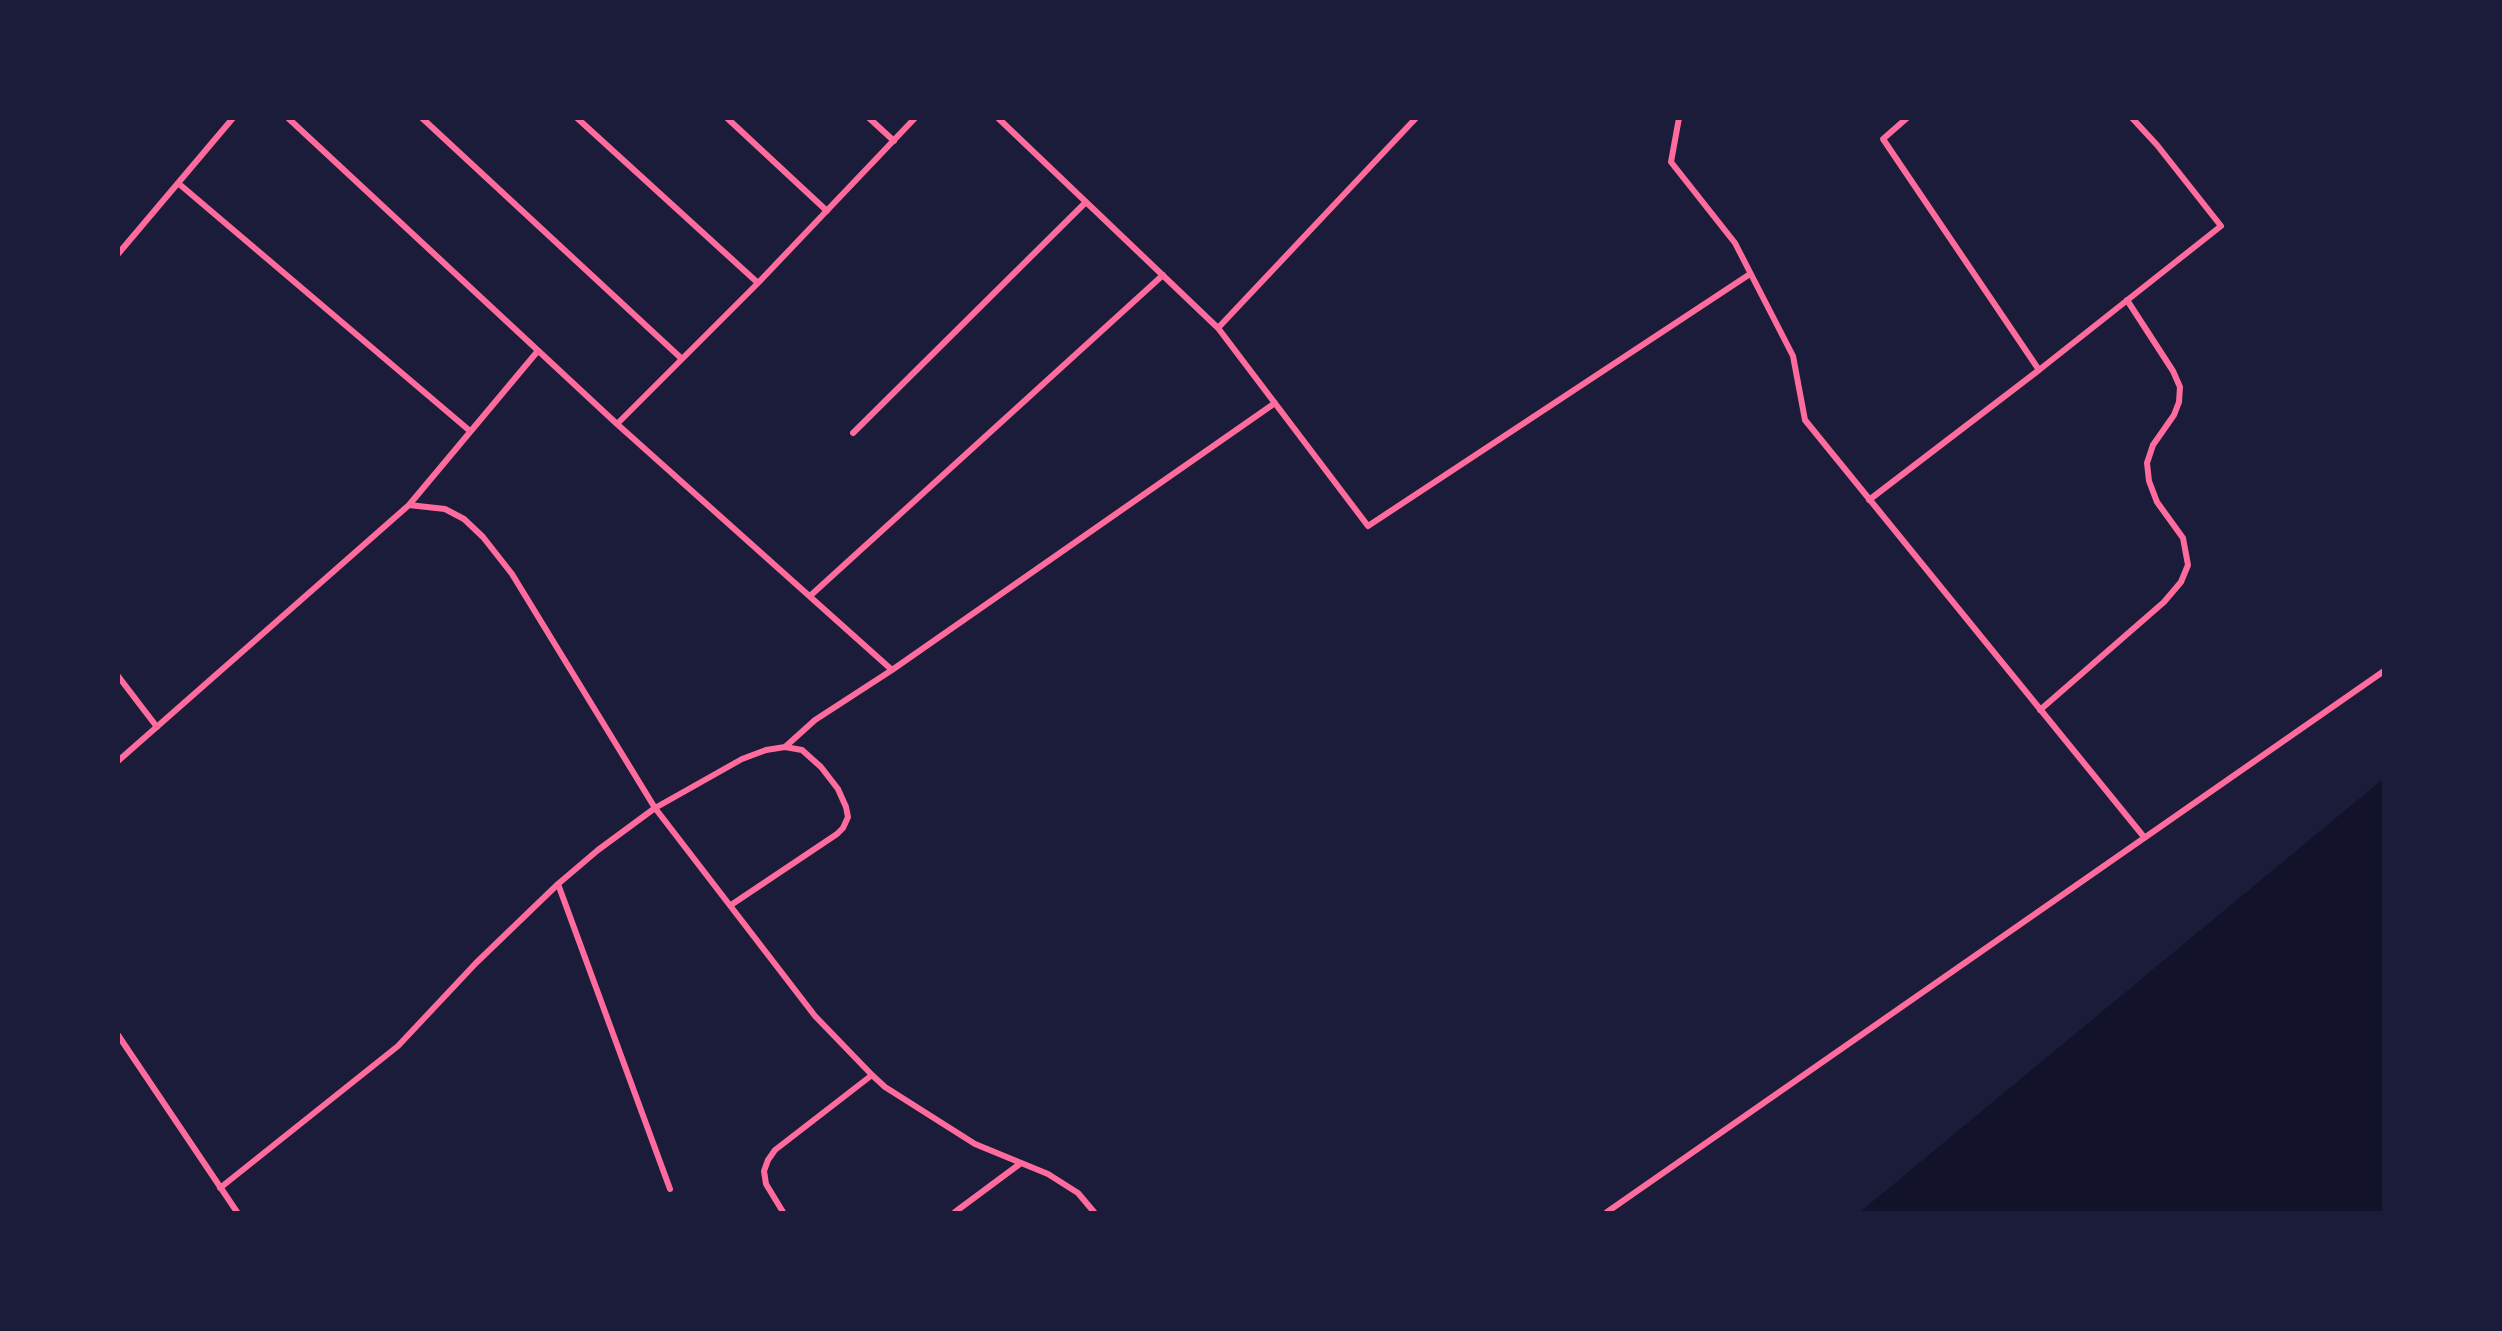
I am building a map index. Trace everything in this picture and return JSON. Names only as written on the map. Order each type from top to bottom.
[{"type":"street","points":[[118,254],[233,118]]},
{"type":"street","points":[[288,118],[537,352],[892,670]]},
{"type":"street","points":[[422,118],[682,359]]},
{"type":"street","points":[[578,118],[758,283]]},
{"type":"street","points":[[726,118],[827,211]]},
{"type":"street","points":[[869,118],[894,141]]},
{"type":"street","points":[[616,423],[758,283],[915,118]]},
{"type":"street","points":[[998,118],[1218,328],[1368,526],[1750,274]]},
{"type":"street","points":[[1218,328],[1416,118]]},
{"type":"street","points":[[1679,118],[1671,162],[1735,243],[1793,356],[1805,420],[2144,837]]},
{"type":"street","points":[[1907,118],[1883,139],[2039,370]]},
{"type":"street","points":[[1869,500],[2039,370],[2221,226],[2157,145],[2132,118]]},
{"type":"street","points":[[178,183],[470,431]]},
{"type":"street","points":[[853,433],[1086,202]]},
{"type":"street","points":[[118,239],[126,246]]},
{"type":"street","points":[[810,596],[1163,275]]},
{"type":"street","points":[[2040,710],[2164,602],[2181,582],[2188,566],[2183,538],[2157,502],[2149,481],[2147,463],[2153,445],[2174,415],[2180,402],[2180,387],[2173,371],[2127,300]]},
{"type":"street","points":[[118,761],[411,502],[537,352]]},
{"type":"street","points":[[785,747],[815,720],[892,670],[1275,403]]},
{"type":"street","points":[[411,502],[446,509],[464,519],[483,537],[512,574],[655,808],[815,1016],[885,1087],[975,1144],[1048,1174],[1078,1193],[1093,1211]]},
{"type":"street","points":[[1607,1212],[2384,671]]},
{"type":"street","points":[[118,676],[157,727]]},
{"type":"street","points":[[220,1188],[398,1046],[476,963],[558,884],[598,850],[655,808],[742,759],[766,750],[785,747],[802,750],[821,767],[838,789],[848,818],[837,834],[731,904]]},
{"type":"street","points":[[558,884],[670,1189]]},
{"type":"street","points":[[118,1035],[237,1212]]},
{"type":"street","points":[[783,1212],[766,1184],[764,1171],[768,1160],[775,1150],[872,1075]]},
{"type":"street","points":[[955,1212],[1021,1163]]},
{"type":"shaded area","points":[[2383,779],[2383,1212],[1860,1212]]}]
